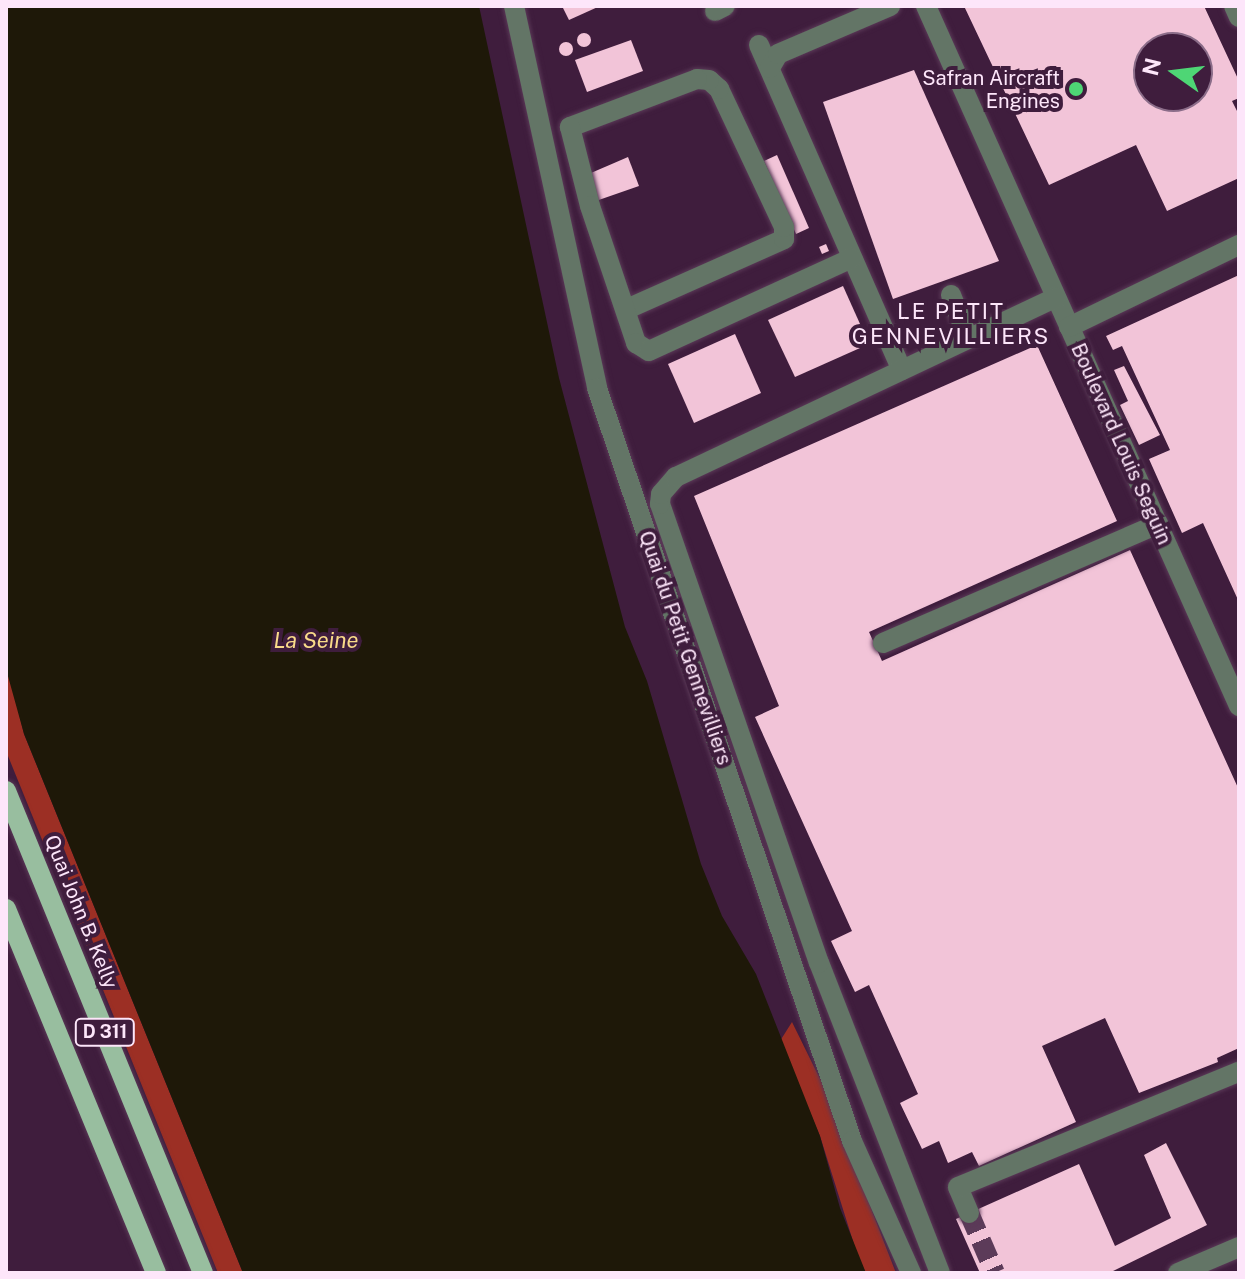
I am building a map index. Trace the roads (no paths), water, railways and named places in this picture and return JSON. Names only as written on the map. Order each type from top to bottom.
[{"type":"main road","name":"Quai John B. Kelly","points":[[6,791],[203,1273]]},
{"type":"main road","name":"D 311","points":[[6,909],[156,1273]]},
{"type":"street","name":"Quai du Petit Gennevilliers","points":[[514,6],[597,388],[852,1141],[911,1273]]},
{"type":"street","points":[[770,68],[778,54],[890,6]]},
{"type":"street","name":"Boulevard Louis Seguin","points":[[926,6],[1239,706]]},
{"type":"street","points":[[1234,6],[1239,17]]},
{"type":"street","points":[[759,45],[902,370]]},
{"type":"street","points":[[627,309],[784,239],[731,114],[709,80],[697,79],[570,127],[590,206],[636,343],[649,351],[852,258]]},
{"type":"street","points":[[1069,327],[1239,245]]},
{"type":"street","points":[[951,295],[968,338]]},
{"type":"street","points":[[940,1273],[819,963],[660,504],[665,485],[676,477],[1056,297]]},
{"type":"street","points":[[883,643],[1158,524]]},
{"type":"street","points":[[969,1213],[958,1187],[1239,1072]]},
{"type":"street","points":[[1184,1272],[1239,1247]]},
{"type":"water","name":"La Seine","points":[[6,6],[479,6],[559,378],[625,627],[647,681],[701,864],[722,916],[756,974],[820,1136],[840,1208],[866,1273],[243,1273],[24,734],[6,669]]},
{"type":"tunnel","points":[[969,1213],[995,1273]]},
{"type":"place","name":"Safran Aircraft Engines","points":[[1076,89]]},
{"type":"district","name":"LE PETIT GENNEVILLIERS","points":[[951,324]]}]
